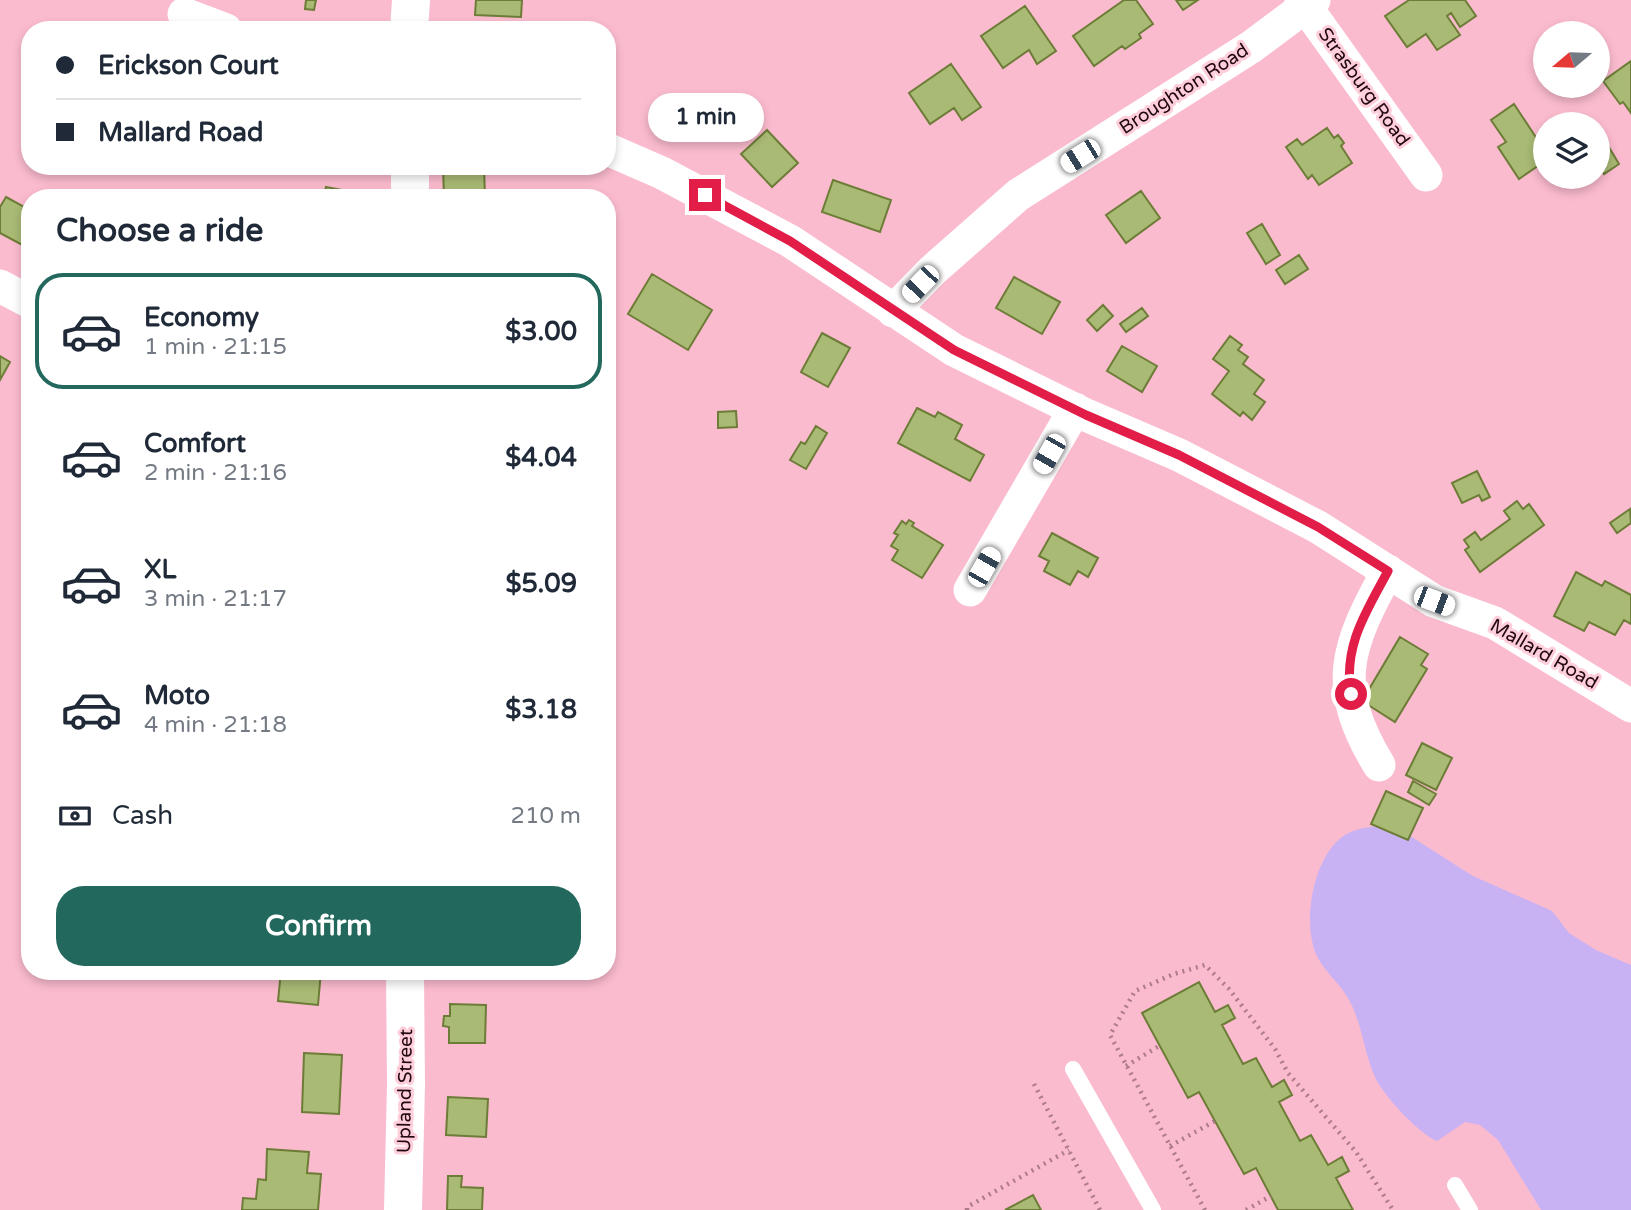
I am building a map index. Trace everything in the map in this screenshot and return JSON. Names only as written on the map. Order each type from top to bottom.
[{"type":"street","points":[[410,21],[411,0]]},
{"type":"street","name":"Strasburg Road","points":[[1307,2],[1426,175]]},
{"type":"street","name":"Broughton Road","points":[[893,311],[933,270],[1018,195],[1251,47],[1307,2]]},
{"type":"street","points":[[184,14],[202,21]]},
{"type":"street","name":"Mallard Road","points":[[616,153],[662,173],[790,241],[954,350],[1075,409],[1179,455],[1318,527],[1434,601],[1494,623],[1631,706]]},
{"type":"street","points":[[0,286],[21,297]]},
{"type":"street","points":[[970,590],[1075,409]]},
{"type":"street","points":[[1379,765],[1361,732],[1351,694],[1348,667],[1360,626],[1388,571]]},
{"type":"street","name":"Upland Street","points":[[403,1210],[405,980]]},
{"type":"lane","points":[[1073,1069],[1153,1210]]},
{"type":"lane","points":[[1455,1185],[1470,1210]]},
{"type":"path","points":[[1205,1210],[1110,1035],[1135,991],[1174,974],[1205,965],[1229,989],[1275,1049],[1288,1073],[1356,1152],[1393,1210]]},
{"type":"path","points":[[1126,1066],[1159,1046]]},
{"type":"path","points":[[1034,1084],[1100,1210]]},
{"type":"path","points":[[1170,1146],[1215,1121]]},
{"type":"path","points":[[967,1210],[967,1207],[1069,1150]]},
{"type":"path","points":[[1246,1210],[1271,1196]]},
{"type":"shaded area","points":[[1377,826],[1404,832],[1473,876],[1552,911],[1569,933],[1596,950],[1631,965],[1631,1210],[1541,1210],[1498,1140],[1480,1125],[1465,1122],[1437,1141],[1412,1123],[1379,1084],[1371,1068],[1353,1009],[1315,952],[1310,923],[1313,890],[1332,847],[1350,832]]},
{"type":"building","points":[[306,0],[316,0],[314,10],[305,9]]},
{"type":"building","points":[[476,0],[522,0],[521,17],[475,15]]},
{"type":"building","points":[[1124,0],[1136,0],[1153,24],[1139,34],[1141,38],[1125,49],[1122,46],[1094,66],[1073,36]]},
{"type":"building","points":[[1176,0],[1198,0],[1183,10]]},
{"type":"building","points":[[1409,0],[1465,0],[1476,16],[1460,27],[1451,13],[1447,16],[1460,35],[1437,50],[1426,34],[1407,47],[1385,16]]},
{"type":"building","points":[[1025,6],[1056,51],[1037,64],[1029,50],[1003,68],[981,36]]},
{"type":"building","points":[[1631,61],[1631,113],[1610,90],[1610,76]]},
{"type":"building","points":[[951,64],[981,107],[962,120],[954,108],[930,124],[909,93]]},
{"type":"building","points":[[1514,104],[1533,133],[1533,169],[1519,179],[1498,147],[1506,142],[1491,120]]},
{"type":"building","points":[[1327,128],[1334,138],[1338,135],[1344,143],[1341,146],[1352,163],[1319,185],[1312,175],[1308,179],[1286,147],[1297,139],[1302,145]]},
{"type":"building","points":[[767,130],[798,163],[772,187],[741,154]]},
{"type":"building","points":[[1610,149],[1619,164],[1610,170]]},
{"type":"building","points":[[443,175],[484,175],[485,189],[444,189]]},
{"type":"building","points":[[833,180],[891,200],[880,232],[822,212]]},
{"type":"building","points":[[1141,191],[1160,218],[1126,243],[1106,215]]},
{"type":"building","points":[[6,197],[21,205],[21,244],[0,233],[0,207]]},
{"type":"building","points":[[1262,224],[1280,255],[1266,264],[1247,233]]},
{"type":"building","points":[[1299,255],[1308,269],[1285,284],[1276,270]]},
{"type":"building","points":[[652,274],[712,310],[688,350],[628,314]]},
{"type":"building","points":[[1014,277],[1060,302],[1042,334],[996,308]]},
{"type":"building","points":[[1103,305],[1113,316],[1097,331],[1087,320]]},
{"type":"building","points":[[1142,308],[1148,316],[1126,332],[1120,324]]},
{"type":"building","points":[[822,333],[850,348],[828,387],[801,372]]},
{"type":"building","points":[[1230,336],[1242,345],[1238,350],[1248,357],[1243,364],[1264,380],[1254,394],[1265,402],[1252,420],[1243,412],[1240,416],[1212,394],[1229,371],[1213,359]]},
{"type":"building","points":[[1122,346],[1157,366],[1142,392],[1107,371]]},
{"type":"building","points":[[0,356],[10,362],[0,380]]},
{"type":"building","points":[[917,408],[935,417],[938,412],[962,425],[955,439],[984,455],[970,481],[898,443]]},
{"type":"building","points":[[736,411],[737,427],[718,428],[718,412]]},
{"type":"building","points":[[816,426],[827,433],[806,469],[790,460],[801,442],[805,444]]},
{"type":"building","points":[[1477,471],[1490,497],[1482,501],[1479,495],[1462,503],[1452,483]]},
{"type":"building","points":[[1517,501],[1523,509],[1529,504],[1544,525],[1480,572],[1465,550],[1469,547],[1464,540],[1475,532],[1481,540],[1510,519],[1504,511]]},
{"type":"building","points":[[1630,509],[1631,523],[1617,533],[1610,523]]},
{"type":"building","points":[[909,520],[914,523],[912,526],[943,545],[922,578],[892,560],[898,550],[891,546],[898,535],[894,533],[902,521],[906,524]]},
{"type":"building","points":[[1052,533],[1098,558],[1088,577],[1078,571],[1070,585],[1044,571],[1049,561],[1039,556]]},
{"type":"building","points":[[1576,572],[1602,586],[1605,581],[1631,595],[1631,624],[1624,620],[1615,635],[1589,622],[1584,631],[1554,616]]},
{"type":"building","points":[[1400,637],[1428,654],[1421,665],[1427,669],[1395,722],[1362,701]]},
{"type":"building","points":[[1422,743],[1452,758],[1436,790],[1406,775]]},
{"type":"building","points":[[1413,781],[1436,794],[1429,805],[1408,792]]},
{"type":"building","points":[[1386,791],[1423,808],[1408,840],[1371,824]]},
{"type":"building","points":[[280,980],[320,980],[318,1005],[278,1001]]},
{"type":"building","points":[[1199,982],[1215,1012],[1228,1005],[1235,1018],[1222,1025],[1243,1064],[1256,1058],[1272,1087],[1284,1080],[1292,1095],[1279,1102],[1300,1141],[1311,1135],[1328,1165],[1342,1157],[1349,1171],[1336,1178],[1353,1210],[1278,1210],[1256,1168],[1244,1174],[1199,1092],[1188,1098],[1142,1013]]},
{"type":"building","points":[[450,1004],[486,1005],[485,1043],[449,1043],[449,1027],[443,1026],[444,1016],[450,1016]]},
{"type":"building","points":[[304,1053],[342,1055],[339,1114],[302,1112]]},
{"type":"building","points":[[448,1097],[488,1099],[486,1137],[446,1135]]},
{"type":"building","points":[[267,1149],[309,1152],[307,1173],[321,1174],[318,1210],[242,1210],[243,1198],[256,1199],[258,1179],[266,1180]]},
{"type":"building","points":[[448,1176],[462,1176],[461,1187],[483,1188],[482,1210],[447,1210]]},
{"type":"building","points":[[1033,1195],[1041,1210],[1005,1210]]},
{"type":"route","points":[[705,195],[790,241],[954,350],[1086,415],[1179,455],[1318,527],[1388,571],[1368,608],[1350,653],[1348,667],[1351,694]]}]
